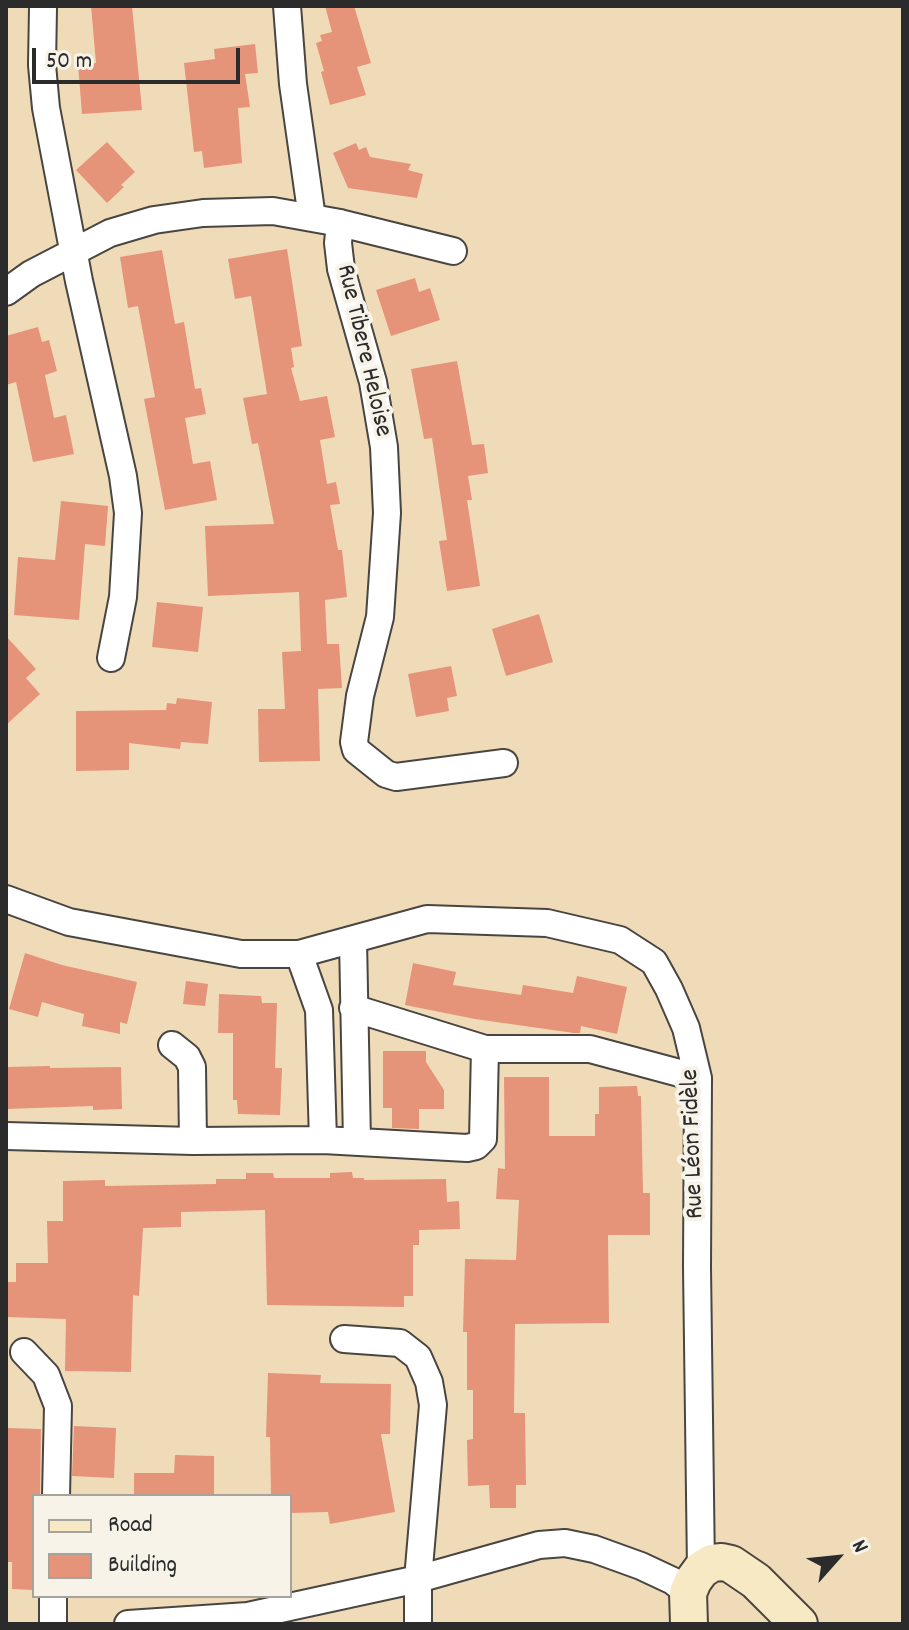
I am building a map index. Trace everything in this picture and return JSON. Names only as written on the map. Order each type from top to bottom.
[{"type":"main road","points":[[693,1596],[712,1563],[731,1564],[756,1581],[799,1624]]},
{"type":"street","points":[[287,6],[293,84],[312,218]]},
{"type":"street","points":[[43,8],[42,65],[46,108],[123,476],[128,513],[123,597],[111,658]]},
{"type":"street","name":"Rue Tibere Heloise","points":[[6,292],[74,249],[110,233],[139,224],[203,213],[273,211],[340,223],[453,251]]},
{"type":"street","name":"Rue Tibere Heloise","points":[[340,223],[338,243],[341,269],[373,382],[384,447],[387,513],[380,617],[360,696],[354,742],[356,750],[386,774],[396,777],[504,763]]},
{"type":"street","name":"Rue Léon Fidèle","points":[[6,899],[69,922],[241,954],[299,954],[427,919],[547,923],[620,940],[654,962],[686,1028],[698,1078],[693,1596]]},
{"type":"street","points":[[353,940],[357,1142]]},
{"type":"street","points":[[299,954],[319,1010],[323,1140]]},
{"type":"street","points":[[353,1008],[485,1049],[590,1049],[698,1078]]},
{"type":"street","points":[[172,1045],[187,1057],[192,1067],[193,1141]]},
{"type":"street","points":[[6,1136],[193,1141],[323,1140],[467,1148],[476,1146],[483,1139],[485,1049]]},
{"type":"street","points":[[344,1339],[400,1343],[418,1357],[429,1382],[433,1405],[418,1579],[418,1624]]},
{"type":"street","points":[[24,1352],[46,1375],[58,1406],[56,1494]]},
{"type":"street","points":[[128,1624],[248,1620],[418,1579],[539,1545],[565,1543],[594,1549],[641,1566],[673,1581],[693,1596]]},
{"type":"street","points":[[53,1598],[53,1624]]},
{"type":"building","points":[[91,6],[132,6],[142,110],[82,114],[78,64],[96,63]]},
{"type":"building","points":[[325,6],[354,6],[371,63],[357,67],[366,95],[330,105],[316,43],[322,41],[320,35],[332,32]]},
{"type":"building","points":[[255,44],[258,73],[245,74],[250,107],[238,108],[242,163],[204,168],[202,151],[194,152],[184,63],[215,59],[214,49]]},
{"type":"building","points":[[107,142],[135,172],[107,203],[76,170]]},
{"type":"building","points":[[356,143],[359,150],[366,147],[370,157],[411,164],[408,170],[423,174],[417,198],[348,188],[333,153]]},
{"type":"building","points":[[287,249],[302,346],[291,348],[294,367],[291,368],[300,401],[327,396],[335,437],[320,440],[327,484],[336,482],[340,504],[330,505],[338,550],[342,550],[347,597],[325,600],[327,644],[339,644],[342,688],[318,689],[320,761],[259,762],[258,709],[285,709],[282,652],[301,651],[299,592],[208,596],[205,526],[274,524],[258,443],[252,444],[243,398],[267,394],[251,296],[235,299],[228,259]]},
{"type":"building","points":[[162,250],[175,324],[184,322],[195,389],[201,388],[206,414],[185,418],[193,464],[210,461],[217,500],[165,510],[144,399],[155,397],[138,306],[128,308],[120,257]]},
{"type":"building","points":[[415,278],[419,292],[430,288],[440,320],[391,336],[376,290]]},
{"type":"building","points":[[38,327],[42,342],[49,340],[57,371],[45,375],[54,418],[66,415],[74,454],[33,462],[16,382],[6,385],[6,336]]},
{"type":"building","points":[[457,361],[472,445],[484,444],[488,473],[468,476],[472,500],[467,500],[480,586],[447,591],[439,541],[447,540],[432,438],[424,439],[411,369]]},
{"type":"building","points":[[61,501],[108,506],[105,546],[85,544],[79,620],[14,615],[18,557],[55,560]]},
{"type":"building","points":[[157,602],[203,607],[198,652],[152,647]]},
{"type":"building","points":[[539,614],[553,662],[506,676],[492,629]]},
{"type":"building","points":[[6,636],[36,669],[26,678],[40,694],[6,725]]},
{"type":"building","points":[[451,666],[457,696],[447,698],[449,711],[416,717],[408,674]]},
{"type":"building","points":[[177,698],[212,702],[208,744],[181,742],[180,749],[129,743],[129,770],[76,771],[76,711],[166,710],[167,703],[176,704]]},
{"type":"building","points":[[25,953],[137,982],[127,1024],[120,1022],[120,1034],[82,1026],[84,1014],[42,1002],[38,1017],[9,1009]]},
{"type":"building","points":[[413,963],[456,972],[453,985],[521,995],[523,985],[573,993],[577,976],[627,987],[617,1034],[581,1026],[580,1033],[574,1033],[405,1005]]},
{"type":"building","points":[[186,981],[208,984],[205,1006],[183,1004]]},
{"type":"building","points":[[219,994],[261,996],[262,1003],[277,1003],[275,1068],[282,1068],[280,1115],[238,1114],[237,1100],[233,1100],[233,1033],[218,1033]]},
{"type":"building","points":[[383,1051],[426,1051],[426,1062],[444,1090],[444,1109],[419,1109],[419,1129],[392,1128],[392,1108],[383,1108]]},
{"type":"building","points":[[6,1067],[121,1067],[122,1109],[93,1110],[93,1106],[6,1109]]},
{"type":"building","points":[[504,1077],[549,1077],[549,1136],[595,1136],[599,1087],[637,1086],[638,1096],[641,1096],[643,1193],[650,1193],[650,1235],[608,1235],[609,1323],[515,1324],[514,1413],[525,1413],[526,1485],[516,1485],[516,1508],[490,1508],[489,1485],[468,1486],[467,1440],[473,1439],[473,1390],[467,1390],[467,1332],[463,1332],[465,1259],[516,1260],[519,1200],[496,1199],[498,1168],[505,1169]]},
{"type":"building","points":[[352,1172],[353,1178],[364,1180],[446,1179],[447,1202],[459,1201],[460,1229],[419,1230],[419,1245],[413,1245],[413,1296],[404,1296],[404,1307],[267,1305],[265,1210],[181,1212],[181,1227],[143,1228],[139,1296],[133,1295],[131,1372],[65,1371],[66,1319],[6,1317],[6,1282],[16,1282],[16,1263],[48,1263],[47,1221],[63,1221],[63,1181],[105,1180],[105,1186],[216,1184],[216,1179],[246,1179],[246,1173],[273,1173],[274,1178],[330,1178],[330,1173]]},
{"type":"building","points":[[268,1373],[321,1375],[320,1383],[391,1384],[390,1434],[381,1434],[395,1512],[330,1524],[328,1512],[292,1513],[292,1494],[271,1494],[270,1437],[266,1437]]},
{"type":"building","points":[[74,1426],[116,1428],[114,1478],[72,1476]]},
{"type":"building","points":[[8,1428],[41,1429],[40,1494],[32,1494],[32,1590],[12,1589],[12,1562],[6,1562]]},
{"type":"building","points":[[175,1455],[214,1456],[214,1494],[134,1494],[134,1473],[174,1473]]}]
